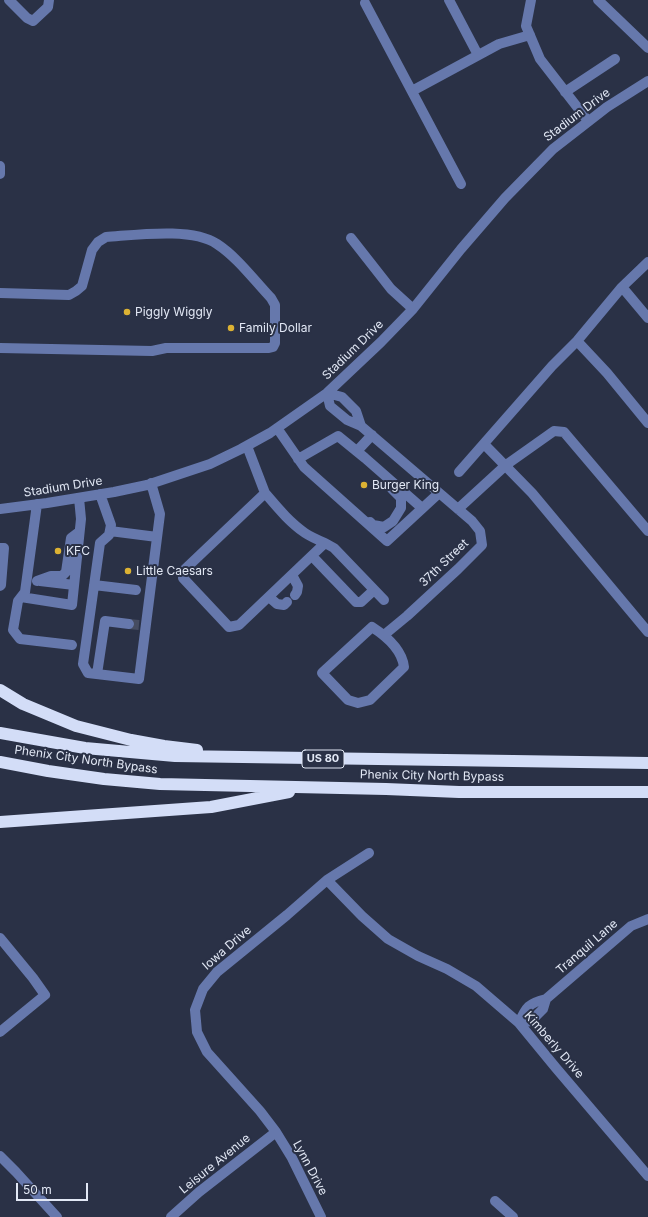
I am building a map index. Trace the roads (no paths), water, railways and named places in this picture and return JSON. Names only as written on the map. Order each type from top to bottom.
[{"type":"highway","points":[[0,690],[23,704],[76,726],[131,740],[164,746],[272,758]]},
{"type":"highway","name":"Phenix City North Bypass","points":[[0,733],[85,748],[174,756],[648,763]]},
{"type":"highway","name":"Phenix City North Bypass","points":[[0,762],[104,779],[160,784],[489,792],[648,792]]},
{"type":"highway","points":[[0,822],[210,807],[314,788]]},
{"type":"street","points":[[9,0],[27,18],[33,20],[48,7],[49,0]]},
{"type":"street","points":[[449,0],[478,55]]},
{"type":"street","points":[[531,0],[526,26],[540,59],[588,121]]},
{"type":"street","points":[[598,0],[648,48]]},
{"type":"street","points":[[366,3],[461,184]]},
{"type":"street","points":[[412,91],[499,44],[530,35]]},
{"type":"street","points":[[565,92],[615,59]]},
{"type":"street","name":"Stadium Drive","points":[[0,509],[79,498],[151,483],[210,464],[247,446],[277,428],[327,393],[381,342],[413,309],[461,249],[505,198],[553,149],[607,107],[648,81]]},
{"type":"street","points":[[0,166],[0,174]]},
{"type":"street","points":[[0,294],[69,295],[82,286],[92,250],[98,242],[106,237],[166,233],[202,236],[216,243],[228,252],[271,298],[275,305],[275,343],[273,347],[269,348],[166,348],[152,350],[0,348]]},
{"type":"street","points":[[351,238],[391,289],[413,309]]},
{"type":"street","points":[[460,472],[552,366],[577,341],[622,286],[648,262]]},
{"type":"street","points":[[622,286],[648,318]]},
{"type":"street","points":[[577,341],[607,373],[648,423]]},
{"type":"street","name":"37th Street","points":[[327,393],[342,398],[356,411],[361,426],[472,521],[480,531],[482,545],[458,570],[408,616],[384,635]]},
{"type":"street","points":[[277,428],[304,467],[388,541],[439,493]]},
{"type":"street","points":[[458,509],[506,465],[554,431],[564,432],[648,531]]},
{"type":"street","points":[[298,459],[338,436],[422,508]]},
{"type":"street","points":[[357,451],[372,436]]},
{"type":"street","points":[[484,444],[506,465],[554,519],[648,632]]},
{"type":"street","points":[[247,446],[265,492],[278,508],[293,524],[334,548],[384,600]]},
{"type":"street","points":[[353,511],[373,525],[384,527],[393,520],[401,508],[401,498],[374,471],[365,458]]},
{"type":"street","points":[[100,494],[111,525],[108,535],[100,543],[83,664],[88,673],[139,679],[143,626],[143,591],[158,537],[160,514],[151,483]]},
{"type":"street","points":[[265,492],[185,569],[183,578],[229,627],[239,625],[325,543]]},
{"type":"street","points":[[21,597],[72,604],[80,519],[79,498]]},
{"type":"street","points":[[37,504],[32,580],[18,601],[13,630],[20,639],[72,646]]},
{"type":"street","points":[[110,531],[158,537]]},
{"type":"street","points":[[32,580],[51,576],[62,576],[66,572],[71,538],[79,532]]},
{"type":"street","points":[[0,548],[4,548],[0,586]]},
{"type":"street","points":[[312,556],[356,602],[361,602],[374,590]]},
{"type":"street","points":[[269,597],[277,604],[284,604],[291,598],[297,592],[298,586],[292,575]]},
{"type":"street","points":[[32,580],[74,585]]},
{"type":"street","points":[[94,585],[143,591]]},
{"type":"street","points":[[97,674],[105,621],[129,624]]},
{"type":"street","points":[[372,627],[384,635],[403,658],[404,667],[370,700],[358,703],[348,700],[322,673],[372,627]]},
{"type":"street","name":"Iowa Drive","points":[[276,1132],[260,1111],[207,1052],[197,1032],[195,1010],[203,989],[217,972],[328,880],[369,853]]},
{"type":"street","name":"Kimberly Drive","points":[[328,880],[362,916],[388,939],[418,956],[447,969],[476,986],[519,1023],[648,1176]]},
{"type":"street","name":"Tranquil Lane","points":[[519,1023],[525,1010],[535,1002],[546,999],[632,926],[648,919]]},
{"type":"street","points":[[0,938],[45,995],[0,1032]]},
{"type":"street","name":"Leisure Avenue","points":[[171,1217],[199,1192],[276,1132]]},
{"type":"street","name":"Lynn Drive","points":[[276,1132],[292,1158],[321,1217]]},
{"type":"street","points":[[0,1156],[57,1217]]},
{"type":"street","points":[[495,1201],[513,1217]]},
{"type":"tunnel","points":[[129,624],[140,625]]},
{"type":"place","name":"Piggly Wiggly","points":[[127,312]]},
{"type":"place","name":"Family Dollar","points":[[231,328]]},
{"type":"place","name":"Burger King","points":[[364,485]]},
{"type":"place","name":"KFC","points":[[58,551]]},
{"type":"place","name":"Little Caesars","points":[[128,571]]}]
